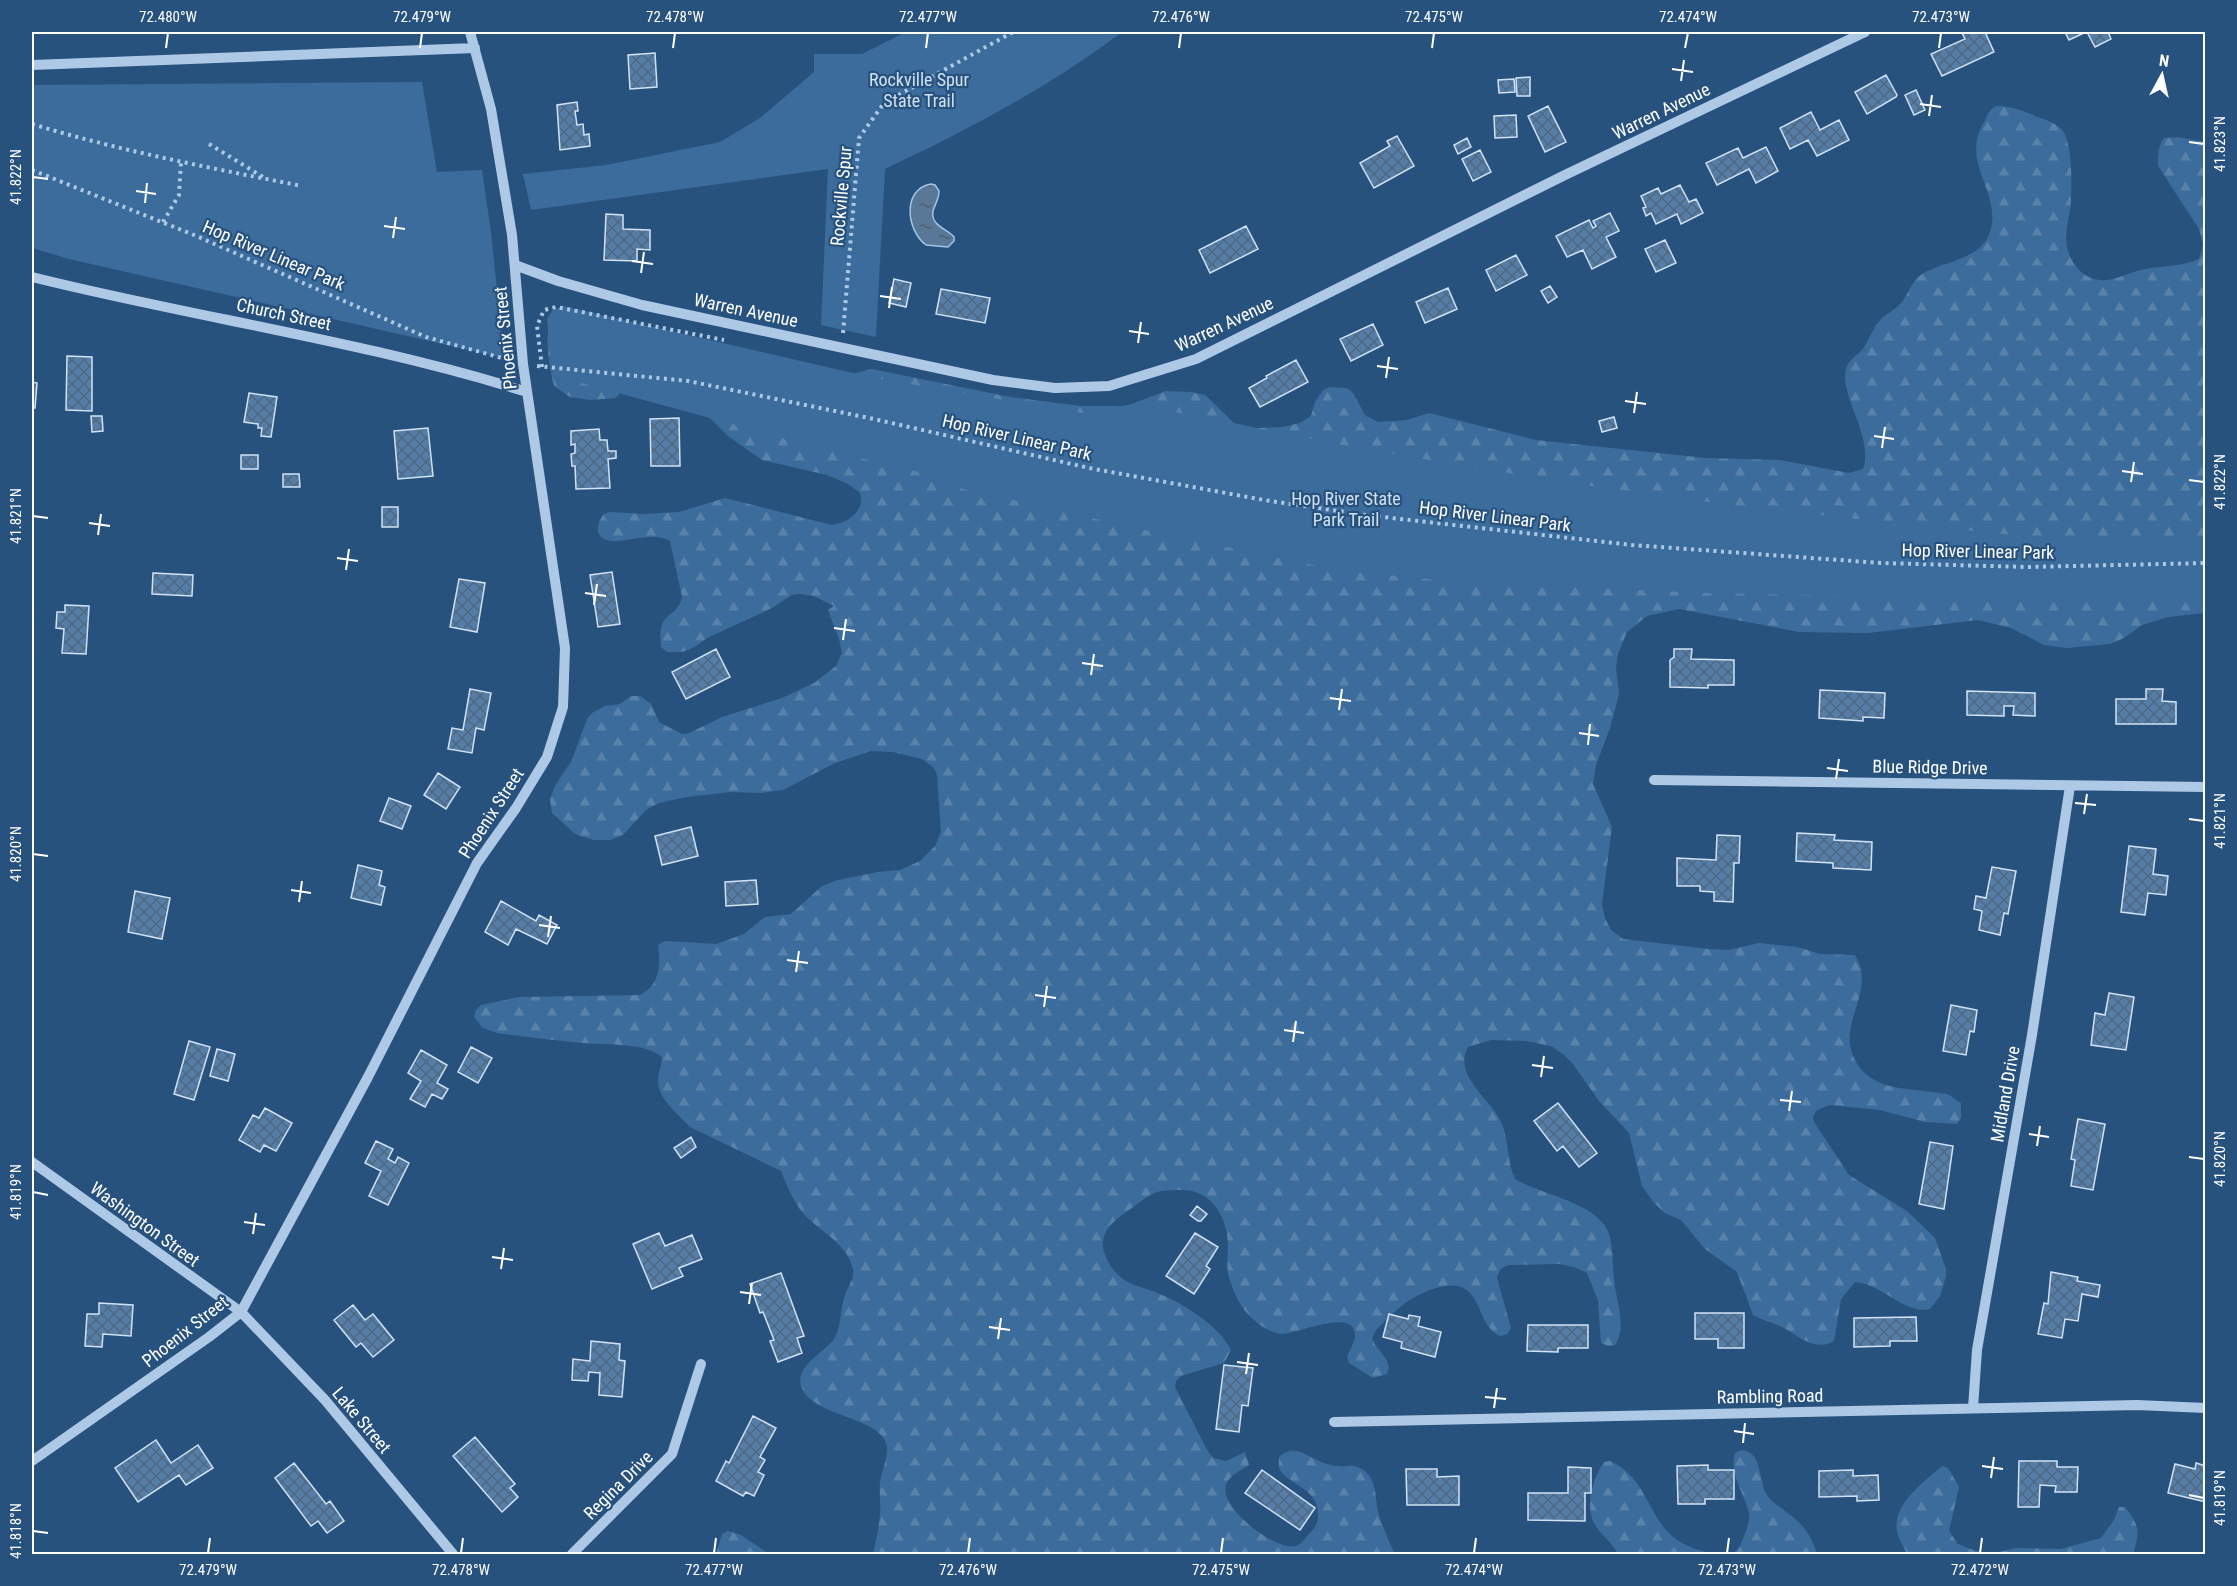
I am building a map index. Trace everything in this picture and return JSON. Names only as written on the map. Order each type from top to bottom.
[{"type":"street","name":"Phoenix Street","points":[[32,1461],[241,1312],[368,1077],[477,863],[516,808],[547,757],[560,717],[563,707],[565,648],[527,392],[512,235],[491,109],[470,32]]},
{"type":"street","name":"Warren Avenue","points":[[514,265],[592,292],[642,305],[993,380],[1055,388],[1109,386],[1196,359],[1567,174],[1864,32]]},
{"type":"street","points":[[32,65],[475,48]]},
{"type":"street","name":"Church Street","points":[[32,277],[110,296],[356,346],[447,368],[527,392]]},
{"type":"street","name":"Blue Ridge Drive","points":[[1654,780],[2205,787]]},
{"type":"street","name":"Midland Drive","points":[[1973,1408],[1977,1350],[2032,1035],[2070,786]]},
{"type":"street","name":"Washington Street","points":[[32,1162],[241,1312]]},
{"type":"street","name":"Lake Street","points":[[241,1312],[325,1400],[453,1554]]},
{"type":"street","name":"Regina Drive","points":[[572,1554],[672,1454],[701,1364]]},
{"type":"street","name":"Rambling Road","points":[[1334,1422],[2137,1405],[2205,1408]]},
{"type":"path","name":"Rockville Spur","points":[[842,339],[859,138],[884,104],[1013,32]]},
{"type":"path","points":[[32,124],[78,138],[181,162],[302,186]]},
{"type":"path","points":[[209,144],[267,179]]},
{"type":"path","points":[[163,222],[179,195],[181,162]]},
{"type":"path","name":"Hop River Linear Park","points":[[32,170],[163,222],[426,337],[507,360]]},
{"type":"path","name":"Hop River Linear Park","points":[[734,342],[556,307],[544,310],[537,326],[542,367],[688,381],[874,419],[1089,468],[1264,500],[1365,515],[1632,545],[1881,563],[2027,567],[2205,562]]},
{"type":"green space","name":"Rockville Spur State Trail","points":[[906,32],[1122,32],[1037,89],[947,139],[885,169],[876,337],[821,325],[828,169],[531,210],[523,174],[606,165],[720,142],[760,118],[814,72],[814,54],[862,54]]},
{"type":"green space","points":[[422,82],[437,172],[482,170],[504,358],[69,259],[32,248],[32,85]]},
{"type":"green space","points":[[1996,106],[2025,112],[2054,124],[2063,131],[2070,154],[2071,173],[2067,247],[2078,269],[2090,278],[2098,280],[2106,280],[2145,269],[2184,264],[2199,259],[2203,245],[2199,229],[2158,166],[2158,158],[2159,147],[2164,138],[2178,137],[2205,142],[2205,613],[2168,617],[2142,625],[2124,638],[2110,644],[2066,648],[2044,645],[2011,628],[1978,620],[1868,633],[1799,632],[1679,609],[1647,616],[1627,632],[1618,654],[1616,667],[1619,694],[1610,728],[1596,765],[1593,784],[1612,827],[1602,904],[1611,930],[1623,939],[1709,949],[1729,950],[1759,943],[1798,947],[1820,954],[1855,955],[1861,969],[1862,982],[1850,1032],[1850,1045],[1860,1068],[1868,1076],[1887,1085],[1947,1094],[1961,1103],[1961,1118],[1957,1124],[1925,1122],[1880,1110],[1830,1105],[1817,1110],[1813,1116],[1814,1122],[1849,1175],[1907,1211],[1935,1238],[1946,1269],[1946,1276],[1940,1296],[1930,1309],[1912,1308],[1875,1288],[1855,1282],[1841,1299],[1834,1341],[1820,1345],[1806,1341],[1780,1326],[1753,1315],[1737,1272],[1705,1249],[1681,1220],[1665,1213],[1654,1203],[1642,1186],[1629,1133],[1599,1101],[1573,1064],[1551,1046],[1526,1041],[1491,1040],[1468,1047],[1464,1058],[1465,1068],[1469,1078],[1502,1124],[1515,1179],[1583,1208],[1605,1225],[1610,1237],[1621,1324],[1615,1345],[1608,1346],[1601,1343],[1598,1300],[1587,1273],[1559,1264],[1509,1265],[1501,1269],[1497,1278],[1511,1328],[1507,1334],[1500,1336],[1489,1328],[1473,1297],[1463,1288],[1449,1286],[1433,1289],[1409,1300],[1375,1332],[1372,1338],[1389,1369],[1387,1374],[1373,1378],[1349,1363],[1347,1357],[1355,1336],[1353,1327],[1346,1323],[1324,1324],[1282,1334],[1263,1327],[1248,1314],[1239,1302],[1229,1278],[1225,1225],[1216,1207],[1202,1195],[1182,1190],[1152,1194],[1114,1222],[1104,1236],[1103,1248],[1114,1271],[1123,1279],[1167,1297],[1199,1316],[1218,1332],[1231,1350],[1224,1363],[1181,1376],[1176,1381],[1175,1387],[1213,1458],[1226,1461],[1245,1452],[1249,1465],[1232,1476],[1226,1485],[1226,1494],[1239,1516],[1250,1526],[1276,1542],[1296,1546],[1303,1541],[1316,1525],[1318,1508],[1310,1494],[1284,1475],[1279,1465],[1279,1457],[1284,1453],[1298,1451],[1331,1465],[1355,1466],[1369,1475],[1374,1486],[1378,1511],[1395,1554],[873,1554],[880,1519],[880,1482],[887,1446],[882,1436],[873,1428],[817,1404],[807,1396],[801,1385],[803,1371],[812,1359],[830,1344],[838,1328],[843,1300],[853,1272],[844,1251],[802,1212],[790,1193],[781,1171],[690,1127],[661,1094],[658,1078],[662,1057],[655,1052],[624,1045],[581,1043],[497,1033],[483,1028],[474,1017],[481,1005],[519,997],[640,995],[652,986],[655,980],[659,967],[658,945],[665,941],[716,944],[744,934],[765,917],[791,914],[822,886],[838,880],[900,870],[920,861],[935,846],[941,832],[937,775],[934,768],[922,759],[893,752],[871,751],[835,763],[783,790],[761,793],[731,792],[659,803],[646,810],[623,835],[610,840],[594,840],[580,836],[552,813],[550,799],[555,786],[572,760],[587,719],[592,713],[605,706],[620,704],[631,696],[640,696],[651,704],[659,722],[682,734],[689,733],[722,717],[782,698],[814,683],[836,666],[842,653],[828,610],[834,606],[814,596],[800,594],[792,595],[772,608],[707,638],[695,647],[682,652],[667,652],[661,647],[662,626],[664,620],[676,609],[682,597],[670,541],[653,537],[618,541],[604,539],[599,534],[598,527],[604,514],[610,512],[644,514],[679,512],[725,498],[832,525],[844,522],[854,515],[861,499],[860,493],[848,484],[827,475],[762,460],[728,436],[701,409],[620,393],[616,398],[591,400],[570,397],[554,386],[548,343],[551,318],[852,374],[872,369],[1010,397],[1081,406],[1126,406],[1166,391],[1191,392],[1205,395],[1234,423],[1256,428],[1283,427],[1300,423],[1311,416],[1315,402],[1323,390],[1330,387],[1347,388],[1353,393],[1365,415],[1378,422],[1407,420],[1429,413],[1536,440],[1706,458],[1780,460],[1849,473],[1863,469],[1865,456],[1864,442],[1846,387],[1845,375],[1848,364],[1864,347],[1880,320],[1901,303],[1918,277],[1972,253],[1987,239],[1991,229],[1992,215],[1976,152],[1977,138],[1983,124],[1990,111]]},
{"type":"green space","name":"Hop River State Park Trail","points":[[563,306],[874,378],[1081,413],[1134,404],[1363,449],[1562,482],[1761,509],[2052,539],[2205,537],[2205,597],[2030,599],[1704,593],[1448,581],[1338,570],[950,486],[965,478],[932,475],[831,451],[552,375],[547,319],[553,310]]},
{"type":"green space","points":[[1742,1450],[1754,1456],[1764,1489],[1769,1497],[1801,1525],[1809,1535],[1817,1554],[1731,1554],[1741,1545],[1749,1519],[1747,1505],[1734,1469],[1735,1453]]},
{"type":"green space","points":[[1610,1461],[1631,1476],[1664,1527],[1676,1540],[1697,1550],[1714,1554],[1618,1554],[1595,1525],[1590,1510],[1591,1493],[1596,1476],[1604,1462]]},
{"type":"green space","points":[[1942,1466],[1948,1468],[1959,1487],[1949,1531],[1958,1544],[1991,1554],[1907,1554],[1897,1532],[1899,1512],[1911,1494]]},
{"type":"green space","points":[[2119,1507],[2125,1507],[2134,1519],[2138,1534],[2133,1554],[1991,1554],[2016,1548],[2061,1549],[2101,1538],[2114,1520]]},
{"type":"green space","points":[[728,1531],[741,1535],[769,1554],[716,1554],[722,1534]]},
{"type":"water","points":[[935,185],[939,191],[933,211],[934,220],[954,237],[954,241],[948,247],[926,245],[914,230],[911,220],[911,202],[915,194],[922,187]]},
{"type":"building","points":[[1985,32],[1994,52],[1942,76],[1931,54],[1965,39],[1962,33]]},
{"type":"building","points":[[2065,32],[2086,32],[2069,40]]},
{"type":"building","points":[[2087,32],[2108,32],[2111,39],[2095,47]]},
{"type":"building","points":[[655,53],[657,87],[630,89],[628,55]]},
{"type":"building","points":[[1886,75],[1897,95],[1867,114],[1855,92]]},
{"type":"building","points":[[1530,77],[1530,96],[1517,96],[1516,78]]},
{"type":"building","points":[[1514,79],[1515,92],[1499,93],[1498,80]]},
{"type":"building","points":[[1916,90],[1925,110],[1914,115],[1905,95]]},
{"type":"building","points":[[577,102],[578,111],[575,111],[577,125],[583,124],[584,135],[589,134],[590,146],[560,150],[557,105]]},
{"type":"building","points":[[1548,106],[1566,142],[1545,152],[1528,116]]},
{"type":"building","points":[[1811,112],[1820,130],[1839,120],[1849,140],[1817,156],[1808,140],[1790,149],[1780,128]]},
{"type":"building","points":[[1516,115],[1517,137],[1495,138],[1494,116]]},
{"type":"building","points":[[1397,136],[1414,166],[1374,188],[1360,163],[1390,146],[1387,141]]},
{"type":"building","points":[[1467,138],[1471,147],[1458,154],[1454,145]]},
{"type":"building","points":[[1766,147],[1778,171],[1756,183],[1749,169],[1717,185],[1706,163],[1738,148],[1743,158]]},
{"type":"building","points":[[1480,150],[1491,172],[1473,181],[1462,159]]},
{"type":"building","points":[[1680,185],[1689,202],[1696,199],[1703,213],[1681,224],[1677,214],[1656,224],[1651,213],[1646,216],[1643,208],[1646,207],[1641,196],[1658,188],[1661,194]]},
{"type":"building","points":[[1610,213],[1619,231],[1606,237],[1616,257],[1592,269],[1583,250],[1567,257],[1556,236],[1589,220],[1593,228],[1596,226],[1593,221]]},
{"type":"building","points":[[606,214],[623,215],[623,229],[650,230],[650,250],[637,249],[637,261],[604,260]]},
{"type":"building","points":[[1246,226],[1258,249],[1210,273],[1199,250]]},
{"type":"building","points":[[1665,240],[1676,263],[1656,272],[1645,249]]},
{"type":"building","points":[[1516,255],[1527,275],[1496,291],[1486,270]]},
{"type":"building","points":[[894,279],[911,283],[906,307],[889,303]]},
{"type":"building","points":[[1550,286],[1557,297],[1548,303],[1541,291]]},
{"type":"building","points":[[1448,288],[1457,309],[1425,323],[1416,302]]},
{"type":"building","points":[[941,289],[990,298],[985,323],[936,314]]},
{"type":"building","points":[[1373,324],[1383,345],[1351,361],[1340,339]]},
{"type":"building","points":[[67,356],[92,357],[92,411],[66,410]]},
{"type":"building","points":[[1296,360],[1308,382],[1260,407],[1249,388]]},
{"type":"building","points":[[32,382],[37,383],[35,408],[32,408]]},
{"type":"building","points":[[249,393],[277,397],[271,437],[261,436],[262,428],[258,428],[258,424],[244,422]]},
{"type":"building","points":[[91,416],[102,416],[103,431],[92,432]]},
{"type":"building","points":[[1614,417],[1617,428],[1602,432],[1599,421]]},
{"type":"building","points":[[679,418],[680,466],[651,466],[650,419]]},
{"type":"building","points":[[428,428],[433,476],[398,479],[394,431]]},
{"type":"building","points":[[599,429],[600,440],[607,440],[608,451],[616,451],[616,458],[608,459],[610,488],[576,489],[575,466],[572,466],[571,454],[575,453],[575,444],[571,445],[571,431]]},
{"type":"building","points":[[241,455],[258,455],[258,469],[241,469]]},
{"type":"building","points":[[283,474],[299,474],[300,487],[283,487]]},
{"type":"building","points":[[382,507],[398,507],[398,527],[382,527]]},
{"type":"building","points":[[612,572],[620,624],[598,627],[590,575]]},
{"type":"building","points":[[153,573],[193,575],[192,596],[152,594]]},
{"type":"building","points":[[459,579],[485,583],[477,632],[450,627]]},
{"type":"building","points":[[65,605],[89,606],[86,654],[62,653],[64,629],[56,628],[57,612],[65,612]]},
{"type":"building","points":[[716,649],[730,677],[686,699],[672,672]]},
{"type":"building","points":[[1674,649],[1692,649],[1691,659],[1734,660],[1734,685],[1708,685],[1708,688],[1670,687],[1670,660],[1674,657]]},
{"type":"building","points":[[470,689],[491,693],[484,730],[476,728],[472,753],[448,749],[452,728],[463,730]]},
{"type":"building","points":[[2146,689],[2163,689],[2162,701],[2176,702],[2176,724],[2116,724],[2116,699],[2146,699]]},
{"type":"building","points":[[1820,690],[1885,693],[1884,718],[1863,717],[1863,721],[1819,718]]},
{"type":"building","points":[[1967,691],[2035,693],[2035,716],[2013,715],[2014,706],[2004,706],[2004,716],[1967,715]]},
{"type":"building","points":[[438,773],[460,787],[446,809],[424,795]]},
{"type":"building","points":[[389,798],[411,806],[402,829],[380,821]]},
{"type":"building","points":[[691,827],[698,856],[662,865],[655,836]]},
{"type":"building","points":[[1797,833],[1835,835],[1834,840],[1872,842],[1871,870],[1833,868],[1833,863],[1796,861]]},
{"type":"building","points":[[1717,835],[1740,836],[1739,863],[1734,863],[1733,902],[1714,901],[1714,892],[1700,891],[1700,886],[1677,886],[1677,858],[1716,860]]},
{"type":"building","points":[[2129,846],[2156,849],[2153,874],[2168,876],[2166,895],[2148,893],[2145,915],[2121,912]]},
{"type":"building","points":[[358,865],[382,871],[379,885],[385,887],[381,905],[351,898]]},
{"type":"building","points":[[1992,867],[2016,871],[2008,914],[2004,913],[2000,935],[1979,930],[1982,911],[1974,909],[1976,896],[1986,898]]},
{"type":"building","points":[[756,880],[758,904],[726,906],[725,882]]},
{"type":"building","points":[[135,891],[170,898],[162,939],[128,932]]},
{"type":"building","points":[[501,901],[536,921],[539,915],[557,925],[547,944],[516,929],[508,945],[485,932]]},
{"type":"building","points":[[2109,993],[2134,997],[2126,1050],[2091,1045],[2095,1013],[2105,1015]]},
{"type":"building","points":[[1951,1005],[1977,1010],[1974,1032],[1970,1031],[1966,1055],[1943,1051]]},
{"type":"building","points":[[189,1041],[210,1047],[194,1100],[174,1094]]},
{"type":"building","points":[[471,1047],[492,1058],[478,1083],[458,1072]]},
{"type":"building","points":[[217,1049],[235,1054],[228,1081],[210,1076]]},
{"type":"building","points":[[421,1050],[447,1065],[437,1083],[448,1089],[442,1099],[432,1094],[425,1107],[410,1099],[421,1081],[408,1073]]},
{"type":"building","points":[[1558,1103],[1597,1153],[1579,1167],[1563,1146],[1557,1151],[1534,1121]]},
{"type":"building","points":[[265,1108],[292,1123],[276,1151],[264,1145],[260,1152],[239,1140],[253,1115],[259,1118]]},
{"type":"building","points":[[2078,1119],[2105,1124],[2093,1190],[2071,1186],[2075,1160],[2071,1159]]},
{"type":"building","points":[[691,1137],[696,1147],[681,1158],[674,1148]]},
{"type":"building","points":[[376,1141],[393,1149],[388,1159],[395,1163],[398,1157],[409,1163],[388,1205],[369,1196],[381,1171],[365,1163]]},
{"type":"building","points":[[1930,1142],[1953,1146],[1944,1209],[1919,1204]]},
{"type":"building","points":[[1197,1206],[1207,1214],[1201,1221],[1190,1215]]},
{"type":"building","points":[[659,1233],[665,1246],[692,1235],[702,1259],[679,1268],[683,1276],[652,1289],[633,1244]]},
{"type":"building","points":[[1195,1233],[1218,1247],[1206,1266],[1210,1269],[1194,1294],[1166,1276]]},
{"type":"building","points":[[2051,1272],[2078,1277],[2077,1281],[2100,1285],[2098,1297],[2082,1294],[2078,1321],[2065,1319],[2062,1338],[2038,1334],[2044,1303],[2048,1304]]},
{"type":"building","points":[[781,1273],[804,1336],[797,1338],[802,1353],[778,1362],[770,1341],[774,1340],[763,1312],[760,1313],[750,1284]]},
{"type":"building","points":[[99,1303],[133,1305],[131,1336],[103,1334],[102,1347],[85,1346],[87,1314],[99,1314]]},
{"type":"building","points":[[353,1305],[365,1320],[373,1314],[394,1340],[373,1357],[361,1343],[356,1347],[334,1320]]},
{"type":"building","points":[[1695,1313],[1744,1313],[1744,1348],[1718,1348],[1718,1339],[1695,1339]]},
{"type":"building","points":[[1389,1314],[1408,1319],[1409,1315],[1420,1317],[1418,1326],[1441,1332],[1435,1357],[1401,1348],[1402,1342],[1383,1337]]},
{"type":"building","points":[[1916,1317],[1917,1341],[1890,1341],[1890,1346],[1854,1347],[1854,1318]]},
{"type":"building","points":[[1528,1325],[1588,1325],[1588,1348],[1558,1348],[1558,1352],[1527,1351]]},
{"type":"building","points":[[591,1341],[620,1344],[619,1360],[625,1361],[622,1397],[599,1395],[600,1373],[589,1372],[588,1381],[572,1380],[573,1359],[590,1361]]},
{"type":"building","points":[[1224,1365],[1253,1368],[1248,1406],[1242,1405],[1239,1432],[1216,1429]]},
{"type":"building","points":[[753,1416],[776,1428],[760,1457],[765,1460],[758,1472],[764,1475],[754,1496],[746,1492],[743,1496],[716,1481],[726,1461],[729,1463]]},
{"type":"building","points":[[475,1437],[515,1484],[510,1488],[518,1497],[502,1512],[453,1456]]},
{"type":"building","points":[[156,1440],[171,1463],[198,1445],[213,1468],[186,1485],[179,1475],[138,1502],[115,1468]]},
{"type":"building","points":[[2019,1461],[2057,1461],[2057,1467],[2078,1467],[2077,1492],[2055,1492],[2056,1486],[2040,1485],[2039,1507],[2018,1507]]},
{"type":"building","points":[[294,1463],[326,1504],[330,1501],[344,1521],[327,1533],[318,1521],[311,1526],[275,1478]]},
{"type":"building","points":[[2196,1463],[2206,1466],[2206,1502],[2168,1493],[2175,1464],[2195,1469]]},
{"type":"building","points":[[1708,1465],[1708,1470],[1734,1470],[1734,1499],[1705,1499],[1705,1504],[1678,1504],[1677,1466]]},
{"type":"building","points":[[1568,1467],[1591,1468],[1591,1493],[1585,1493],[1585,1521],[1528,1520],[1528,1493],[1568,1493]]},
{"type":"building","points":[[1406,1469],[1437,1469],[1437,1477],[1459,1476],[1459,1505],[1407,1505]]},
{"type":"building","points":[[1262,1470],[1315,1508],[1300,1530],[1245,1493]]},
{"type":"building","points":[[1853,1470],[1853,1476],[1878,1475],[1879,1500],[1857,1501],[1857,1496],[1819,1497],[1819,1471]]}]
